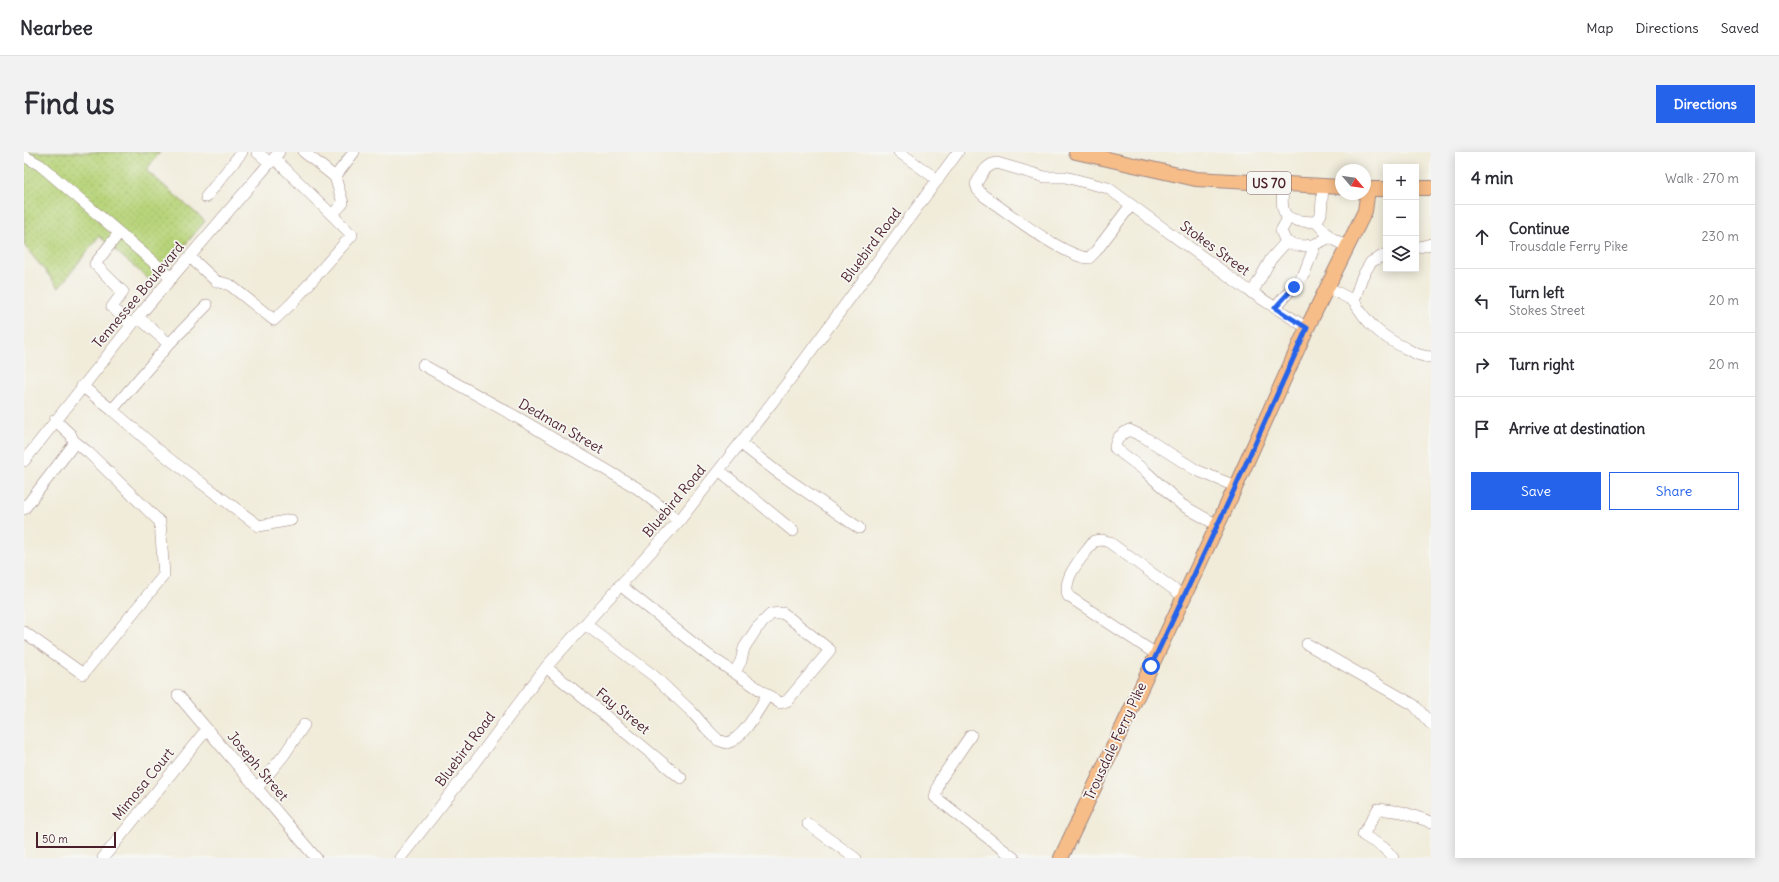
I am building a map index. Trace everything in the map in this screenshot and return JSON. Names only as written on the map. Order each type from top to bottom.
[{"type":"main road","name":"US 70","points":[[1076,152],[1196,179],[1335,187]]},
{"type":"main road","points":[[1371,189],[1383,188]]},
{"type":"main road","points":[[1419,188],[1431,188]]},
{"type":"main road","name":"Trousdale Ferry Pike","points":[[1061,858],[1217,525],[1307,328],[1365,211],[1366,200]]},
{"type":"street","points":[[206,197],[242,152]]},
{"type":"street","points":[[190,258],[216,281],[230,285],[274,320],[293,302],[352,235],[274,157],[257,152]]},
{"type":"street","points":[[304,152],[335,177],[343,204],[332,215]]},
{"type":"street","points":[[335,177],[354,152]]},
{"type":"street","points":[[899,152],[938,180]]},
{"type":"street","name":"Bluebird Road","points":[[400,858],[466,774],[546,667],[679,521],[785,386],[958,152]]},
{"type":"street","points":[[24,156],[40,165],[172,278]]},
{"type":"street","name":"Tennessee Boulevard","points":[[24,461],[135,321],[190,258],[274,157]]},
{"type":"street","name":"Stokes Street","points":[[1131,205],[1096,251],[1089,258],[1080,258],[1057,246],[984,196],[978,190],[976,184],[984,170],[990,164],[998,163],[1045,177],[1065,177],[1108,188],[1252,293],[1307,328]]},
{"type":"street","points":[[1283,184],[1282,209],[1288,218],[1296,222],[1316,222],[1330,237],[1348,246]]},
{"type":"street","points":[[1316,222],[1321,214],[1323,186]]},
{"type":"street","points":[[1288,218],[1281,231],[1286,242],[1296,246],[1315,245],[1330,237]]},
{"type":"street","points":[[119,233],[95,264],[123,292],[112,307],[169,344]]},
{"type":"street","points":[[1252,293],[1271,259],[1286,242]]},
{"type":"street","points":[[1419,247],[1431,244]]},
{"type":"street","points":[[1275,308],[1304,274],[1315,245]]},
{"type":"street","points":[[1354,301],[1362,277],[1371,262],[1383,256]]},
{"type":"street","points":[[1327,288],[1354,301],[1362,316],[1384,338],[1422,356],[1431,357]]},
{"type":"street","points":[[112,410],[169,344],[207,305]]},
{"type":"street","name":"Dedman Street","points":[[423,365],[520,419],[637,488],[679,521]]},
{"type":"street","points":[[82,386],[168,458],[259,526],[291,520]]},
{"type":"street","points":[[24,632],[83,674],[164,575],[160,522],[89,453],[74,441],[71,435],[55,420]]},
{"type":"street","points":[[1217,525],[1182,505],[1144,470],[1115,448],[1116,441],[1120,434],[1129,430],[1144,437],[1196,470],[1235,486]]},
{"type":"street","points":[[24,509],[70,452],[74,441]]},
{"type":"street","points":[[740,443],[776,471],[859,528]]},
{"type":"street","points":[[719,470],[793,531]]},
{"type":"street","points":[[1156,654],[1068,596],[1066,588],[1068,578],[1094,541],[1102,540],[1109,542],[1184,596]]},
{"type":"street","points":[[620,585],[708,655],[736,672],[767,696],[780,703],[787,701],[830,650],[783,613],[771,614],[757,628],[744,648],[741,661],[736,672]]},
{"type":"street","points":[[585,624],[654,676],[692,712],[718,740],[727,744],[734,741],[738,737],[767,696]]},
{"type":"street","points":[[1307,644],[1414,705],[1431,724]]},
{"type":"street","name":"Fay Street","points":[[546,667],[681,778]]},
{"type":"street","name":"Joseph Street","points":[[178,695],[316,858]]},
{"type":"street","points":[[257,788],[284,755],[304,725]]},
{"type":"street","name":"Mimosa Court","points":[[103,858],[207,729]]},
{"type":"street","points":[[971,735],[940,780],[935,797],[1014,858]]},
{"type":"street","points":[[1393,858],[1384,848],[1363,835],[1378,809],[1402,812],[1431,822]]},
{"type":"street","points":[[808,824],[855,858]]},
{"type":"green space","points":[[24,152],[160,152],[146,170],[205,221],[153,283],[99,236],[59,288],[24,245]]},
{"type":"route","points":[[1151,666],[1234,490],[1307,328],[1275,308],[1294,287]]}]
